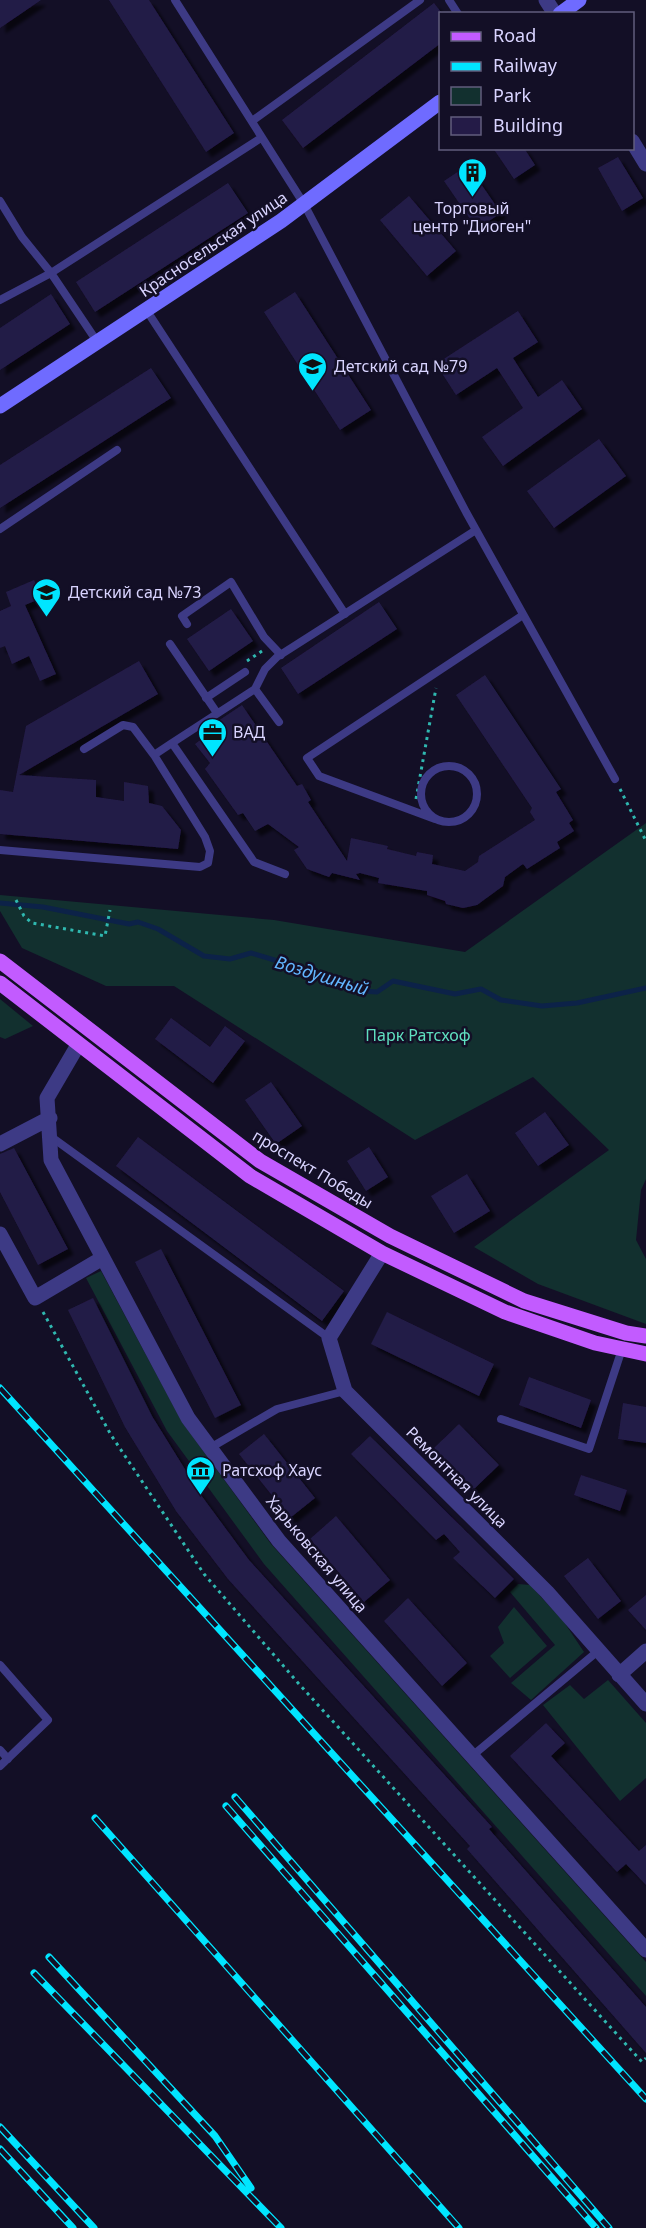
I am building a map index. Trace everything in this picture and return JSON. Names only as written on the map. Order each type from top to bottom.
[{"type":"main road","points":[[563,12],[579,0]]},
{"type":"main road","name":"Красносельская улица","points":[[0,406],[304,204],[439,103]]},
{"type":"main road","name":"проспект Победы","points":[[0,961],[260,1161],[390,1236],[524,1301],[626,1333],[646,1336]]},
{"type":"main road","points":[[0,983],[250,1176],[382,1253],[505,1312],[622,1349],[646,1354]]},
{"type":"main road","name":"Харьковская улица","points":[[78,1045],[90,1028]]},
{"type":"street","points":[[634,143],[646,164]]},
{"type":"street","name":"Харьковская улица","points":[[78,1045],[47,1098],[51,1160],[101,1259],[188,1418],[279,1541],[646,1950]]},
{"type":"street","points":[[0,1144],[50,1118]]},
{"type":"street","points":[[0,1234],[35,1298],[101,1259]]},
{"type":"street","points":[[330,1338],[382,1253]]},
{"type":"street","name":"Ремонтная улица","points":[[330,1338],[345,1391],[547,1592],[646,1704]]},
{"type":"street","points":[[619,1674],[646,1651]]},
{"type":"lane","points":[[175,0],[304,204],[476,530],[615,779]]},
{"type":"lane","points":[[252,121],[420,0]]},
{"type":"lane","points":[[0,300],[51,273],[261,138]]},
{"type":"lane","points":[[0,201],[22,237],[51,273],[98,343]]},
{"type":"lane","points":[[147,310],[345,614]]},
{"type":"lane","points":[[0,529],[117,450]]},
{"type":"lane","points":[[153,755],[255,689],[265,669],[281,655],[476,530]]},
{"type":"lane","points":[[187,624],[182,616],[231,582],[264,637],[281,655]]},
{"type":"lane","points":[[435,819],[427,812],[422,801],[422,786],[442,766],[457,766],[473,777],[478,789],[474,808],[454,822],[435,819],[320,776],[307,758],[523,615]]},
{"type":"lane","points":[[170,644],[217,713]]},
{"type":"lane","points":[[206,698],[245,672]]},
{"type":"lane","points":[[255,689],[279,722]]},
{"type":"lane","points":[[0,850],[201,867],[208,863],[210,851],[205,837],[133,727],[123,725],[84,749]]},
{"type":"lane","points":[[172,743],[254,862],[285,874]]},
{"type":"lane","points":[[50,1136],[330,1338]]},
{"type":"lane","points":[[501,1419],[590,1449],[622,1349]]},
{"type":"lane","points":[[210,1449],[277,1409],[345,1391]]},
{"type":"lane","points":[[472,1756],[598,1651]]},
{"type":"lane","points":[[0,1665],[48,1720],[0,1766]]},
{"type":"lane","points":[[0,1750],[8,1759]]},
{"type":"path","points":[[245,672],[240,665],[263,650],[257,642],[264,637]]},
{"type":"path","points":[[414,811],[438,671]]},
{"type":"path","points":[[615,779],[646,841]]},
{"type":"path","points":[[16,900],[24,916],[32,923],[105,936],[110,910]]},
{"type":"path","points":[[35,1298],[111,1435],[204,1574],[298,1684],[642,2062],[646,2058]]},
{"type":"green space","name":"Парк Ратсхоф","points":[[646,823],[646,1179],[641,1190],[636,1240],[646,1259],[646,1324],[538,1284],[474,1247],[609,1150],[533,1077],[415,1140],[174,986],[106,986],[22,948],[0,911],[0,895],[274,920],[465,952]]},
{"type":"green space","points":[[0,999],[33,1026],[5,1039],[0,1037]]},
{"type":"green space","points":[[101,1271],[182,1422],[271,1544],[646,1962],[646,1996],[264,1564],[167,1431],[86,1278]]},
{"type":"green space","points":[[518,1584],[530,1585],[564,1622],[584,1652],[531,1700],[511,1683],[555,1645],[510,1592]]},
{"type":"green space","points":[[514,1607],[547,1646],[510,1678],[490,1656],[504,1643],[498,1627]]},
{"type":"green space","points":[[608,1680],[646,1723],[646,1778],[620,1801],[543,1705],[570,1685],[584,1699]]},
{"type":"building","points":[[0,0],[41,0],[0,28]]},
{"type":"building","points":[[109,0],[149,0],[234,133],[206,152]]},
{"type":"building","points":[[434,3],[441,12],[439,12],[439,45],[303,148],[282,120]]},
{"type":"building","points":[[494,150],[525,150],[535,165],[514,179]]},
{"type":"building","points":[[618,157],[643,198],[622,211],[598,168]]},
{"type":"building","name":"Торговый центр \"Диоген\"","points":[[468,165],[501,213],[477,229],[444,181]]},
{"type":"building","points":[[228,183],[248,213],[95,312],[76,282]]},
{"type":"building","points":[[409,196],[456,251],[427,276],[380,220]]},
{"type":"building","points":[[295,292],[371,410],[340,430],[264,312]]},
{"type":"building","points":[[51,294],[70,324],[0,370],[0,328]]},
{"type":"building","points":[[518,311],[538,342],[513,358],[538,397],[562,380],[582,409],[503,466],[482,437],[523,408],[497,368],[456,395],[436,364]]},
{"type":"building","points":[[151,368],[171,398],[0,508],[0,465]]},
{"type":"building","points":[[599,439],[626,476],[554,528],[527,491]]},
{"type":"building","points":[[34,580],[42,598],[25,605],[56,674],[40,681],[29,656],[12,664],[5,646],[0,648],[0,611],[11,606],[6,592]]},
{"type":"building","points":[[379,602],[397,629],[298,694],[281,668]]},
{"type":"building","points":[[231,609],[253,641],[209,671],[187,639]]},
{"type":"building","points":[[139,661],[158,694],[19,775],[96,780],[96,797],[124,801],[124,782],[148,786],[149,803],[162,806],[181,830],[178,849],[0,834],[0,790],[13,792],[26,726]]},
{"type":"building","points":[[485,675],[561,789],[556,792],[573,820],[569,823],[574,831],[557,842],[560,848],[527,869],[523,864],[505,877],[503,886],[477,905],[463,908],[446,904],[445,901],[427,895],[427,891],[378,883],[379,878],[360,873],[356,874],[360,880],[332,873],[329,877],[307,869],[294,850],[299,847],[268,824],[255,831],[243,813],[238,815],[205,769],[210,763],[195,744],[207,735],[203,731],[242,705],[297,786],[302,784],[311,800],[308,802],[347,861],[351,838],[388,846],[387,849],[416,856],[417,852],[433,855],[432,864],[465,871],[478,862],[479,856],[535,820],[530,812],[532,808],[456,695]]},
{"type":"building","points":[[171,1018],[210,1047],[225,1026],[245,1041],[213,1083],[155,1039]]},
{"type":"building","points":[[271,1082],[302,1126],[276,1144],[245,1100]]},
{"type":"building","points":[[545,1112],[569,1145],[538,1166],[515,1133]]},
{"type":"building","points":[[138,1137],[344,1291],[322,1321],[116,1166]]},
{"type":"building","points":[[369,1147],[388,1177],[366,1191],[347,1161]]},
{"type":"building","points":[[14,1148],[68,1249],[38,1265],[0,1192],[0,1154]]},
{"type":"building","points":[[467,1174],[490,1211],[454,1233],[431,1196]]},
{"type":"building","points":[[161,1249],[241,1405],[215,1418],[135,1262]]},
{"type":"building","points":[[93,1298],[152,1416],[201,1495],[249,1560],[492,1827],[489,1829],[646,2007],[646,2053],[467,1849],[470,1846],[228,1579],[176,1511],[125,1427],[68,1310]]},
{"type":"building","points":[[387,1312],[494,1364],[479,1396],[371,1344]]},
{"type":"building","points":[[529,1377],[591,1400],[581,1428],[519,1405]]},
{"type":"building","points":[[623,1403],[646,1407],[646,1443],[618,1439]]},
{"type":"building","points":[[459,1424],[499,1465],[473,1490],[434,1448]]},
{"type":"building","points":[[264,1434],[315,1498],[290,1518],[239,1454]]},
{"type":"building","points":[[370,1436],[514,1579],[495,1598],[453,1558],[460,1552],[444,1534],[436,1540],[351,1454]]},
{"type":"building","points":[[581,1475],[627,1490],[620,1511],[574,1495]]},
{"type":"building","points":[[336,1516],[390,1580],[364,1602],[310,1539]]},
{"type":"building","points":[[588,1558],[621,1601],[598,1619],[564,1576]]},
{"type":"building","points":[[646,1595],[646,1630],[628,1610]]},
{"type":"building","points":[[408,1598],[467,1663],[442,1686],[384,1621]]},
{"type":"building","points":[[546,1723],[565,1743],[551,1756],[639,1851],[646,1845],[646,1885],[626,1864],[617,1872],[510,1756]]},
{"type":"waterway","name":"Воздушный","points":[[0,903],[43,907],[129,924],[138,922],[158,929],[204,956],[230,959],[251,953],[341,980],[362,991],[377,992],[393,981],[455,994],[481,989],[501,1000],[542,1006],[577,1003],[646,988]]},
{"type":"railway","points":[[0,1388],[646,2099]]},
{"type":"railway","points":[[235,1797],[609,2228]]},
{"type":"railway","points":[[226,1806],[596,2228]]},
{"type":"railway","points":[[95,1818],[459,2228]]},
{"type":"railway","points":[[49,1957],[215,2136],[251,2188]]},
{"type":"railway","points":[[34,1973],[281,2228]]},
{"type":"railway","points":[[0,2127],[94,2228]]},
{"type":"railway","points":[[0,2149],[73,2228]]},
{"type":"place","name":"Торговый центр \"Диоген\"","points":[[472,198]]},
{"type":"place","name":"Детский сад №79","points":[[313,392]]},
{"type":"place","name":"Детский сад №73","points":[[47,618]]},
{"type":"place","name":"ВАД","points":[[212,758]]},
{"type":"place","name":"Ратсхоф Хаус","points":[[201,1496]]}]
